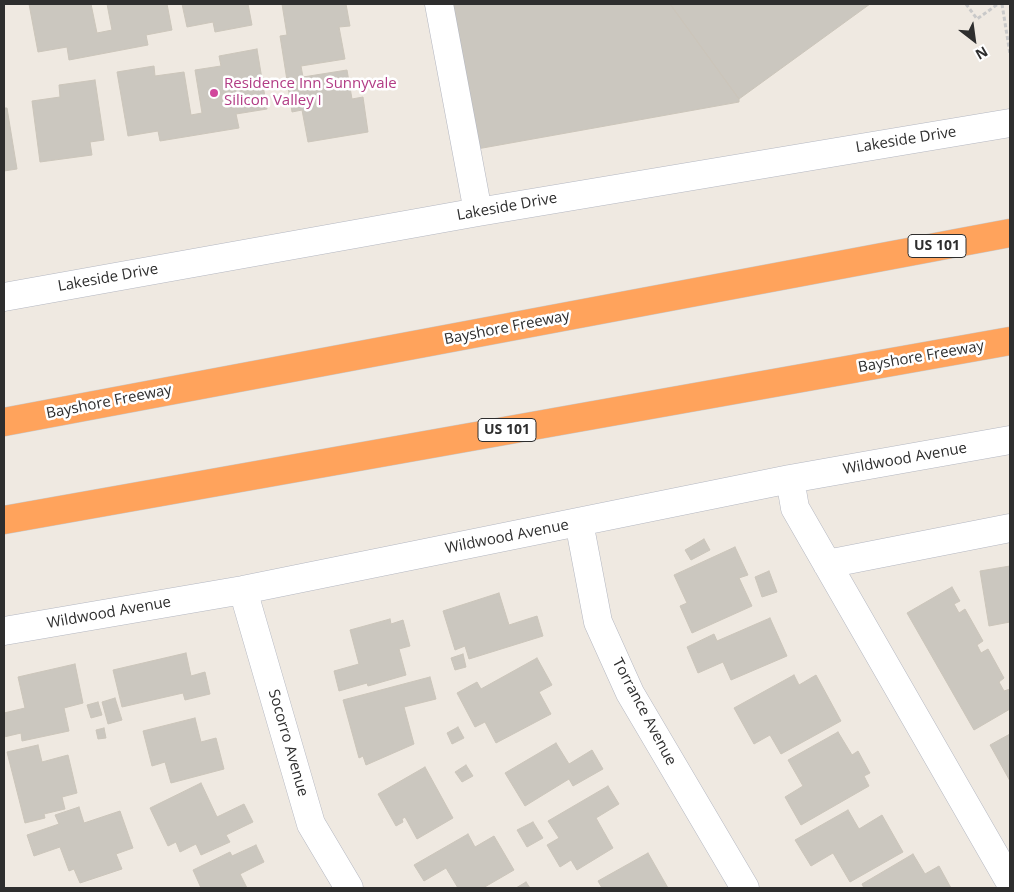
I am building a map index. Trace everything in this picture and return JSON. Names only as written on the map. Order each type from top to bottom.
[{"type":"highway","name":"Bayshore Freeway","points":[[4,422],[1010,233]]},
{"type":"highway","name":"Bayshore Freeway","points":[[4,520],[1010,341]]},
{"type":"street","points":[[439,4],[478,212]]},
{"type":"street","name":"Lakeside Drive","points":[[4,296],[478,212],[1010,123]]},
{"type":"street","name":"Wildwood Avenue","points":[[4,631],[243,590],[790,479],[1010,440]]},
{"type":"street","points":[[790,479],[795,508],[1010,882]]},
{"type":"street","name":"Torrance Avenue","points":[[579,522],[598,622],[630,693],[744,888]]},
{"type":"street","points":[[828,564],[1010,528]]},
{"type":"street","name":"Socorro Avenue","points":[[243,590],[311,824],[349,888]]},
{"type":"path","points":[[966,4],[977,19],[1000,4],[1010,54]]},
{"type":"building","points":[[29,4],[91,4],[97,33],[112,30],[107,4],[167,4],[172,30],[146,35],[148,45],[69,60],[67,47],[38,52]]},
{"type":"building","points":[[182,4],[248,4],[252,25],[215,32],[213,22],[187,27]]},
{"type":"building","points":[[282,4],[346,4],[350,26],[339,27],[345,59],[301,66],[303,77],[347,70],[352,99],[363,97],[368,132],[308,142],[302,110],[292,112],[280,36],[287,35]]},
{"type":"building","points":[[452,4],[670,4],[739,99],[739,102],[477,149]]},
{"type":"building","points":[[670,4],[870,4],[739,99]]},
{"type":"building","points":[[257,49],[267,109],[236,114],[239,128],[160,141],[158,131],[128,136],[117,72],[154,66],[155,76],[184,72],[191,115],[202,113],[195,70],[221,66],[219,56]]},
{"type":"building","points":[[95,80],[104,140],[90,142],[92,155],[40,162],[32,101],[60,97],[59,85]]},
{"type":"building","points":[[4,108],[7,108],[17,169],[4,171]]},
{"type":"building","points":[[704,539],[710,550],[691,560],[685,550]]},
{"type":"building","points":[[735,547],[748,575],[739,578],[752,606],[692,633],[680,606],[687,603],[674,575]]},
{"type":"building","points":[[1010,566],[1010,622],[989,626],[980,571]]},
{"type":"building","points":[[769,571],[777,592],[762,597],[755,577]]},
{"type":"building","points":[[952,587],[960,601],[954,604],[959,613],[965,609],[983,641],[977,645],[981,653],[988,649],[1004,678],[999,682],[1004,691],[1010,689],[1010,709],[974,730],[907,613]]},
{"type":"building","points":[[499,593],[509,625],[537,616],[543,636],[469,659],[465,646],[455,650],[443,611]]},
{"type":"building","points":[[770,618],[787,656],[731,680],[723,662],[698,673],[687,647],[714,634],[717,641]]},
{"type":"building","points":[[390,619],[391,624],[403,620],[410,646],[399,649],[406,675],[368,686],[367,683],[339,691],[334,671],[359,664],[350,630]]},
{"type":"building","points":[[186,653],[191,676],[205,672],[210,694],[185,700],[183,693],[122,707],[113,670]]},
{"type":"building","points":[[463,654],[466,667],[455,670],[451,658]]},
{"type":"building","points":[[537,658],[552,685],[539,692],[551,714],[496,743],[485,722],[475,727],[457,693],[477,682],[481,689]]},
{"type":"building","points":[[75,664],[83,703],[64,708],[69,731],[22,741],[21,733],[4,737],[4,713],[25,708],[18,677]]},
{"type":"building","points":[[794,675],[799,685],[816,675],[841,721],[781,754],[770,735],[754,744],[734,708]]},
{"type":"building","points":[[430,677],[436,699],[404,707],[414,744],[366,765],[363,756],[359,758],[343,700]]},
{"type":"building","points":[[115,698],[122,720],[108,724],[102,702]]},
{"type":"building","points":[[98,702],[102,715],[91,718],[87,705]]},
{"type":"building","points":[[195,718],[201,742],[216,738],[224,769],[171,783],[165,762],[152,766],[143,731]]},
{"type":"building","points":[[458,727],[464,738],[452,744],[447,733]]},
{"type":"building","points":[[104,728],[106,738],[98,739],[96,730]]},
{"type":"building","points":[[838,732],[852,755],[858,751],[870,773],[864,776],[869,786],[801,825],[785,797],[803,786],[788,760]]},
{"type":"building","points":[[1010,734],[1010,781],[990,745]]},
{"type":"building","points":[[556,743],[569,764],[592,750],[603,769],[573,786],[569,779],[525,806],[505,773]]},
{"type":"building","points":[[38,745],[42,762],[68,755],[77,793],[62,797],[65,809],[44,814],[45,818],[25,823],[7,752]]},
{"type":"building","points":[[466,765],[473,776],[462,782],[455,772]]},
{"type":"building","points":[[425,767],[453,818],[417,839],[405,817],[402,819],[403,822],[396,826],[378,794]]},
{"type":"building","points":[[201,783],[217,817],[244,804],[253,822],[226,835],[230,842],[201,855],[196,844],[180,852],[176,842],[168,846],[150,808]]},
{"type":"building","points":[[608,786],[619,804],[596,818],[613,848],[577,870],[571,860],[560,867],[547,845],[559,838],[548,821]]},
{"type":"building","points":[[79,807],[84,823],[120,811],[133,848],[116,854],[122,869],[80,883],[74,869],[69,871],[60,847],[34,856],[27,835],[59,824],[55,815]]},
{"type":"building","points":[[848,810],[859,829],[882,815],[903,852],[850,882],[833,853],[811,866],[795,840]]},
{"type":"building","points":[[533,822],[543,838],[527,847],[517,830]]},
{"type":"building","points":[[468,834],[475,847],[494,836],[514,870],[483,888],[458,888],[446,868],[424,881],[414,865]]},
{"type":"building","points":[[256,845],[264,862],[240,874],[247,888],[201,888],[193,870],[230,852],[232,856]]},
{"type":"building","points":[[648,853],[668,888],[602,888],[598,881]]},
{"type":"building","points":[[913,854],[925,874],[939,866],[951,888],[864,888],[862,884]]},
{"type":"building","points":[[526,882],[530,888],[516,888]]},
{"type":"place","name":"Residence Inn Sunnyvale Silicon Valley I","points":[[214,93]]}]
